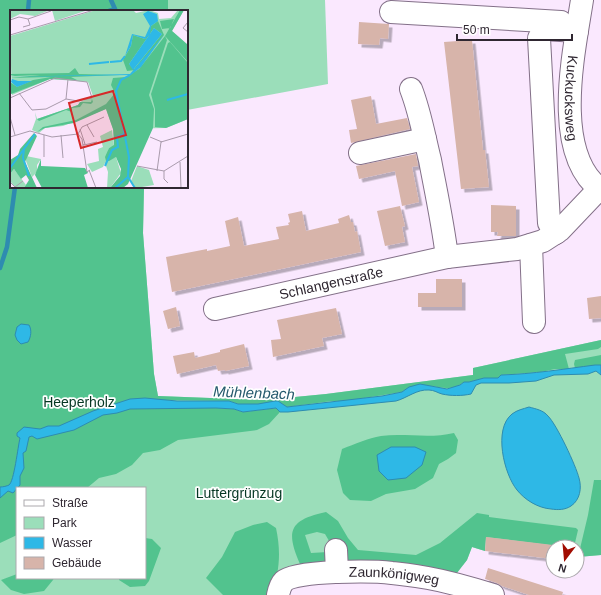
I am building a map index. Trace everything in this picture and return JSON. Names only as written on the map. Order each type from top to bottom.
[{"type":"street","name":"Kuckucksweg","points":[[582,0],[571,77],[571,130],[573,143],[582,168],[587,177],[600,190]]},
{"type":"street","points":[[391,12],[578,27]]},
{"type":"street","points":[[556,233],[549,223],[539,38],[544,29],[578,27]]},
{"type":"street","points":[[411,89],[419,110],[437,194],[447,257]]},
{"type":"street","points":[[360,153],[425,139]]},
{"type":"street","name":"Schlangenstraße","points":[[215,309],[447,257],[517,249],[531,245],[542,241],[560,230],[600,190]]},
{"type":"street","points":[[531,245],[534,322]]},
{"type":"street","points":[[336,550],[337,572]]},
{"type":"street","name":"Zaunkönigweg","points":[[278,595],[279,589],[284,581],[293,576],[337,572],[398,574],[427,578],[472,588],[493,595]]},
{"type":"green space","name":"Heeperholz","points":[[0,0],[168,0],[168,10],[10,10],[10,188],[144,188],[143,233],[154,374],[158,396],[264,400],[326,394],[473,375],[473,368],[601,340],[601,347],[598,349],[565,354],[569,369],[555,369],[541,372],[501,375],[498,378],[484,378],[464,382],[449,388],[419,386],[411,387],[402,392],[346,401],[332,401],[287,407],[278,402],[238,404],[229,401],[158,400],[204,407],[234,409],[243,412],[276,408],[280,412],[269,424],[257,430],[178,440],[160,450],[143,453],[132,465],[116,474],[99,478],[88,487],[16,487],[16,535],[0,543]]},
{"type":"green space","points":[[168,0],[325,0],[328,84],[188,110],[188,10],[168,10]]},
{"type":"green space","name":"Luttergrünzug","points":[[0,83],[10,188],[144,188],[143,233],[154,374],[158,396],[264,400],[326,394],[473,375],[473,368],[601,340],[601,555],[585,556],[585,539],[545,539],[545,545],[486,538],[485,551],[472,547],[467,560],[463,565],[353,568],[272,595],[0,595]]},
{"type":"green space","points":[[601,355],[601,365],[575,368],[575,360]]},
{"type":"green space","points":[[454,433],[458,440],[456,453],[439,464],[433,478],[415,489],[386,494],[371,501],[350,500],[343,493],[337,470],[342,449],[381,436],[436,436]]},
{"type":"green space","points":[[594,480],[601,480],[601,555],[585,556],[585,539],[582,539]]},
{"type":"green space","points":[[326,512],[338,521],[348,538],[358,550],[416,555],[440,543],[477,513],[489,515],[489,517],[576,528],[578,530],[576,539],[545,539],[545,544],[486,537],[485,551],[472,547],[467,560],[454,577],[345,568],[325,534],[317,532],[305,535],[311,553],[328,552],[324,563],[300,564],[293,543],[292,535],[294,528],[298,523],[314,515]]},
{"type":"green space","points":[[267,522],[276,528],[279,545],[278,570],[271,595],[223,595],[206,578],[222,557],[235,532],[253,525]]},
{"type":"green space","points":[[146,538],[152,539],[161,548],[149,581],[145,586],[130,587],[119,580],[146,579]]},
{"type":"green space","points":[[16,574],[16,579],[54,579],[44,591],[24,594],[11,590],[1,580]]},
{"type":"water","points":[[21,324],[29,325],[31,331],[28,342],[21,344],[15,335],[17,327]]},
{"type":"water","points":[[601,365],[601,375],[596,371],[588,374],[554,375],[536,381],[481,383],[476,385],[471,394],[456,396],[442,394],[433,390],[425,390],[416,392],[396,401],[288,412],[280,412],[276,408],[243,412],[234,409],[216,408],[130,409],[103,415],[74,430],[37,439],[32,436],[29,437],[26,451],[23,453],[24,468],[20,476],[20,485],[16,487],[13,493],[8,491],[0,498],[0,487],[9,485],[13,478],[20,438],[17,436],[17,433],[24,427],[40,429],[48,426],[59,426],[93,411],[130,399],[145,398],[177,401],[229,401],[238,404],[258,404],[278,401],[287,407],[382,396],[402,392],[409,387],[420,384],[447,389],[460,385],[464,382],[484,378],[498,378],[501,375]]},
{"type":"water","points":[[529,407],[544,412],[552,421],[566,446],[577,472],[580,482],[580,494],[571,506],[566,508],[559,510],[541,507],[532,503],[517,490],[508,473],[502,452],[503,430],[506,421],[512,414]]},
{"type":"water","points":[[391,447],[415,447],[426,452],[422,465],[406,478],[388,480],[379,471],[377,455]]},
{"type":"building","points":[[359,22],[389,24],[388,39],[380,38],[379,45],[358,44]]},
{"type":"building","points":[[472,40],[483,150],[485,150],[489,187],[461,189],[444,42]]},
{"type":"building","points":[[371,96],[376,124],[407,118],[410,129],[351,143],[349,130],[357,129],[351,100]]},
{"type":"building","points":[[416,154],[418,166],[412,167],[419,202],[402,206],[395,171],[359,179],[356,166]]},
{"type":"building","points":[[491,205],[516,206],[516,236],[497,236],[498,232],[491,232]]},
{"type":"building","points":[[400,206],[405,226],[402,227],[405,242],[385,246],[377,211]]},
{"type":"building","points":[[302,211],[306,231],[339,223],[338,219],[349,215],[351,222],[353,222],[355,232],[357,231],[361,252],[172,292],[166,257],[230,246],[225,221],[238,217],[244,246],[279,239],[276,227],[289,225],[288,223],[290,222],[288,214]]},
{"type":"building","points":[[436,279],[462,279],[462,307],[418,307],[418,293],[436,293]]},
{"type":"building","points":[[601,296],[601,318],[589,319],[587,298]]},
{"type":"building","points":[[176,307],[180,326],[168,329],[163,311]]},
{"type":"building","points":[[336,308],[342,334],[322,338],[324,346],[273,357],[271,340],[281,339],[277,320]]},
{"type":"building","points":[[244,344],[249,366],[218,371],[216,365],[177,374],[173,356],[194,352],[195,358]]},
{"type":"building","points":[[486,537],[545,544],[545,558],[485,551]]},
{"type":"building","points":[[488,568],[563,592],[562,595],[529,595],[502,586],[485,579]]},
{"type":"waterway","points":[[28,10],[29,0]]},
{"type":"waterway","points":[[111,0],[115,9],[112,10]]},
{"type":"waterway","points":[[0,268],[7,247],[15,188]]},
{"type":"water label","name":"Mühlenbach","points":[[254,393]]}]
